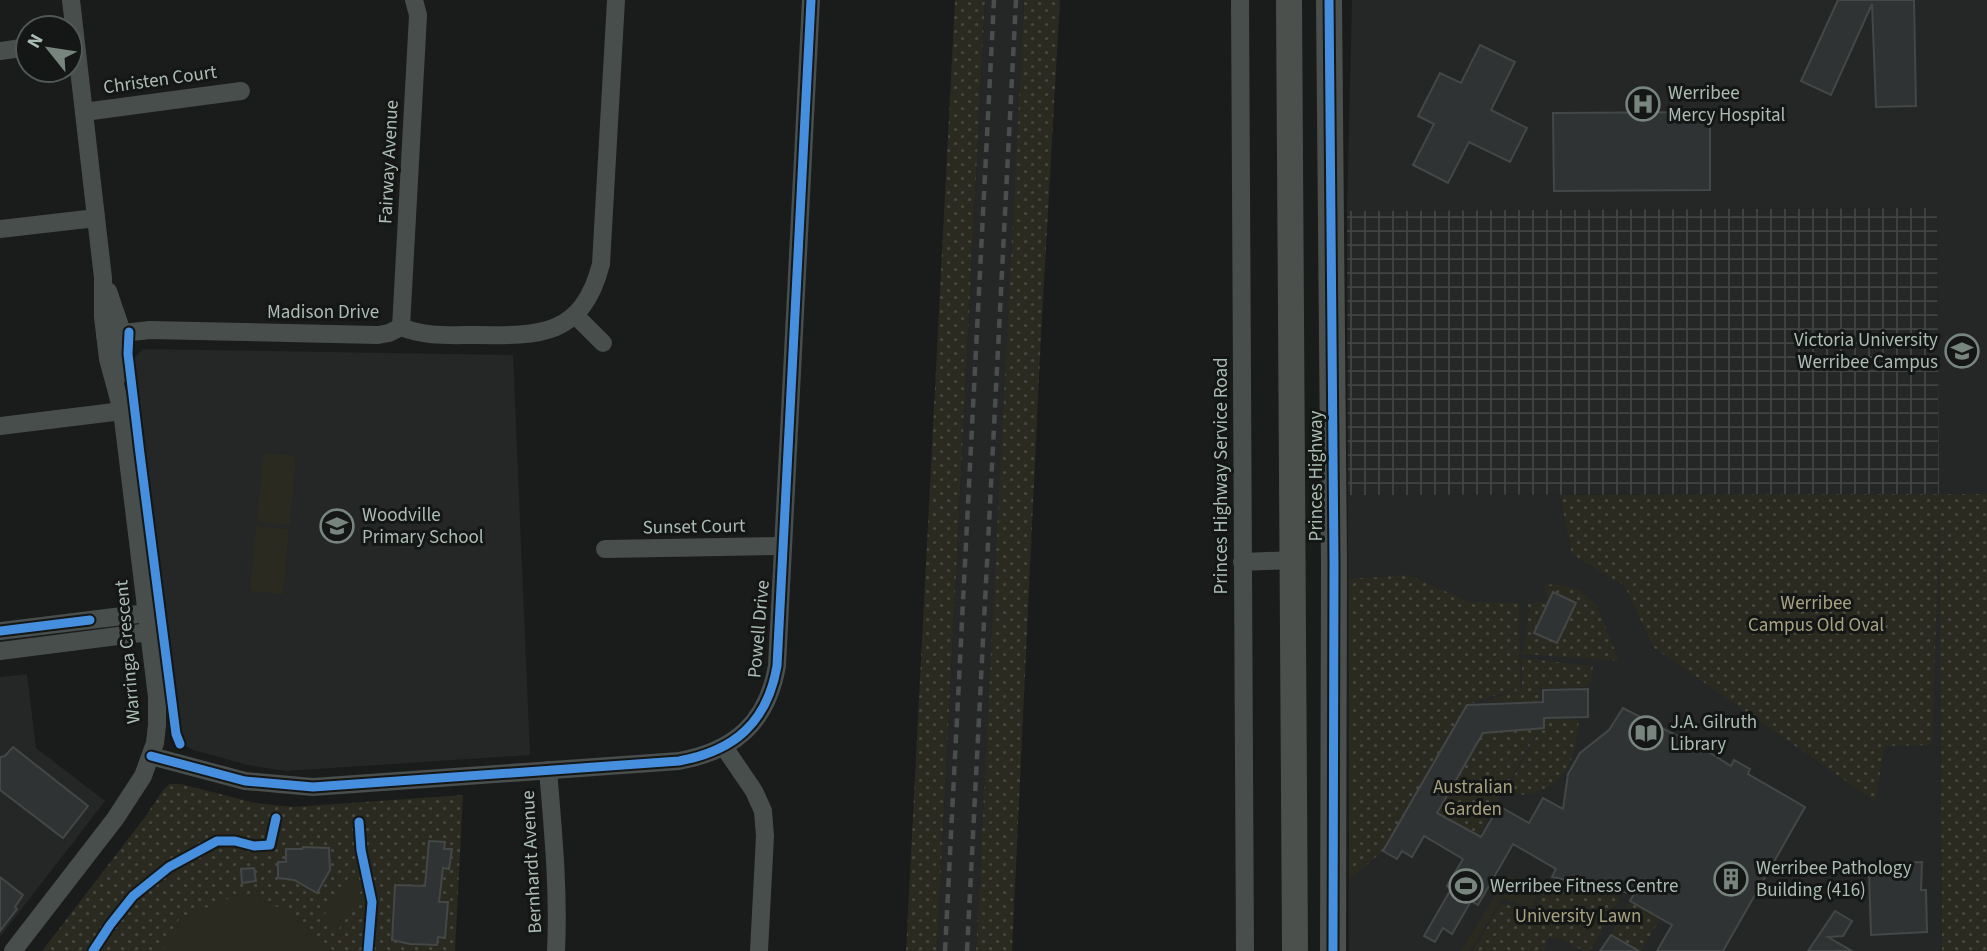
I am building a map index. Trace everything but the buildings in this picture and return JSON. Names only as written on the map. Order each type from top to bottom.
[{"type":"highway","name":"Princes Highway","points":[[1289,0],[1295,951]]},
{"type":"highway","name":"Princes Highway","points":[[1329,0],[1334,564],[1333,951]]},
{"type":"highway","points":[[1293,560],[1334,564]]},
{"type":"street","name":"Fairway Avenue","points":[[401,327],[418,15],[414,0]]},
{"type":"street","points":[[603,343],[575,315],[591,294],[601,264],[616,0]]},
{"type":"street","name":"Powell Drive","points":[[151,756],[245,781],[313,788],[679,761],[702,757],[724,747],[755,721],[774,685],[777,666],[811,0]]},
{"type":"street","name":"Princes Highway Service Road","points":[[1240,0],[1245,951]]},
{"type":"street","name":"Warringa Crescent","points":[[13,951],[132,796],[151,756],[157,724],[157,697],[147,613],[80,84]]},
{"type":"street","name":"Christen Court","points":[[84,112],[241,91]]},
{"type":"street","points":[[0,229],[96,218]]},
{"type":"street","name":"Madison Drive","points":[[113,334],[150,330],[378,335],[401,327],[427,335],[512,336],[558,327],[575,315]]},
{"type":"street","points":[[0,426],[122,411]]},
{"type":"street","name":"Sunset Court","points":[[606,550],[783,545]]},
{"type":"street","points":[[1242,562],[1293,560]]},
{"type":"street","points":[[0,631],[147,613]]},
{"type":"street","points":[[0,651],[149,632]]},
{"type":"street","points":[[724,747],[754,791],[763,811],[765,836],[759,951]]},
{"type":"street","name":"Bernhardt Avenue","points":[[548,770],[556,862],[556,951]]},
{"type":"shaded area","points":[[985,0],[1024,0],[1001,472],[976,951],[937,951]]},
{"type":"shaded area","points":[[1352,0],[1987,0],[1987,494],[1939,495],[1942,951],[1349,951],[1348,495],[1939,494],[1937,208],[1347,211]]},
{"type":"shaded area","points":[[1937,208],[1939,494],[1348,495],[1347,211]]},
{"type":"shaded area","name":"Woodville Primary School","points":[[143,349],[513,355],[530,755],[286,771],[248,765],[183,745],[180,739],[133,359]]},
{"type":"shaded area","points":[[27,674],[36,748],[105,801],[0,937],[0,677]]},
{"type":"green space","points":[[955,0],[985,0],[937,951],[906,951]]},
{"type":"green space","points":[[1024,0],[1060,0],[1012,951],[976,951]]},
{"type":"green space","points":[[263,453],[296,456],[290,525],[257,522]]},
{"type":"green space","name":"Werribee Campus Old Oval","points":[[1987,494],[1987,951],[1942,951],[1939,526],[1932,745],[1884,746],[1876,802],[1653,647],[1625,586],[1572,554],[1560,495]]},
{"type":"green space","points":[[256,526],[289,529],[283,594],[250,591]]},
{"type":"green space","points":[[1409,575],[1469,602],[1519,603],[1520,687],[1467,705],[1383,851],[1349,880],[1349,579]]},
{"type":"green space","points":[[1557,584],[1580,590],[1597,605],[1619,661],[1523,654],[1529,609],[1527,604],[1547,601],[1545,585]]},
{"type":"green space","points":[[1522,658],[1593,666],[1591,682],[1586,687],[1541,688],[1540,701],[1484,702],[1522,687]]},
{"type":"green space","points":[[1545,719],[1579,720],[1575,747],[1566,770],[1559,778],[1550,786],[1523,795],[1508,787],[1540,730],[1545,730]]},
{"type":"green space","name":"Australian Garden","points":[[1539,729],[1478,836],[1437,813],[1483,733]]},
{"type":"green space","points":[[169,784],[181,784],[255,803],[293,807],[463,795],[455,951],[42,951]]},
{"type":"green space","points":[[350,875],[365,884],[339,929],[322,918]]},
{"type":"green space","points":[[1508,875],[1538,893],[1532,909],[1503,898],[1470,951],[1460,951]]},
{"type":"green space","name":"University Lawn","points":[[1545,883],[1598,891],[1620,898],[1590,951],[1565,941],[1548,938],[1544,951],[1473,951],[1501,904],[1536,910]]},
{"type":"green space","points":[[242,893],[285,910],[334,951],[162,951],[179,919]]},
{"type":"green space","points":[[1630,901],[1660,918],[1641,951],[1611,935]]},
{"type":"railway","points":[[945,951],[994,0]]},
{"type":"railway","points":[[967,951],[1016,0]]},
{"type":"cycle path","points":[[151,756],[245,781],[313,787],[679,761],[716,750],[745,731],[765,703],[777,666],[811,0]]},
{"type":"cycle path","points":[[1329,0],[1334,564],[1333,951]]},
{"type":"cycle path","points":[[129,332],[128,354],[140,454],[176,734],[180,744]]},
{"type":"cycle path","points":[[0,631],[90,620]]},
{"type":"cycle path","points":[[93,951],[133,896],[169,867],[217,841],[235,841],[254,846],[270,845],[276,818]]},
{"type":"cycle path","points":[[359,822],[361,850],[372,902],[368,951]]},
{"type":"place","name":"Werribee Mercy Hospital","points":[[1643,104]]},
{"type":"place","name":"Victoria University Werribee Campus","points":[[1962,351]]},
{"type":"place","name":"Woodville Primary School","points":[[337,526]]},
{"type":"place","name":"J.A. Gilruth Library","points":[[1646,733]]},
{"type":"place","name":"Werribee Pathology Building (416)","points":[[1731,879]]},
{"type":"place","name":"Werribee Fitness Centre","points":[[1466,886]]}]
